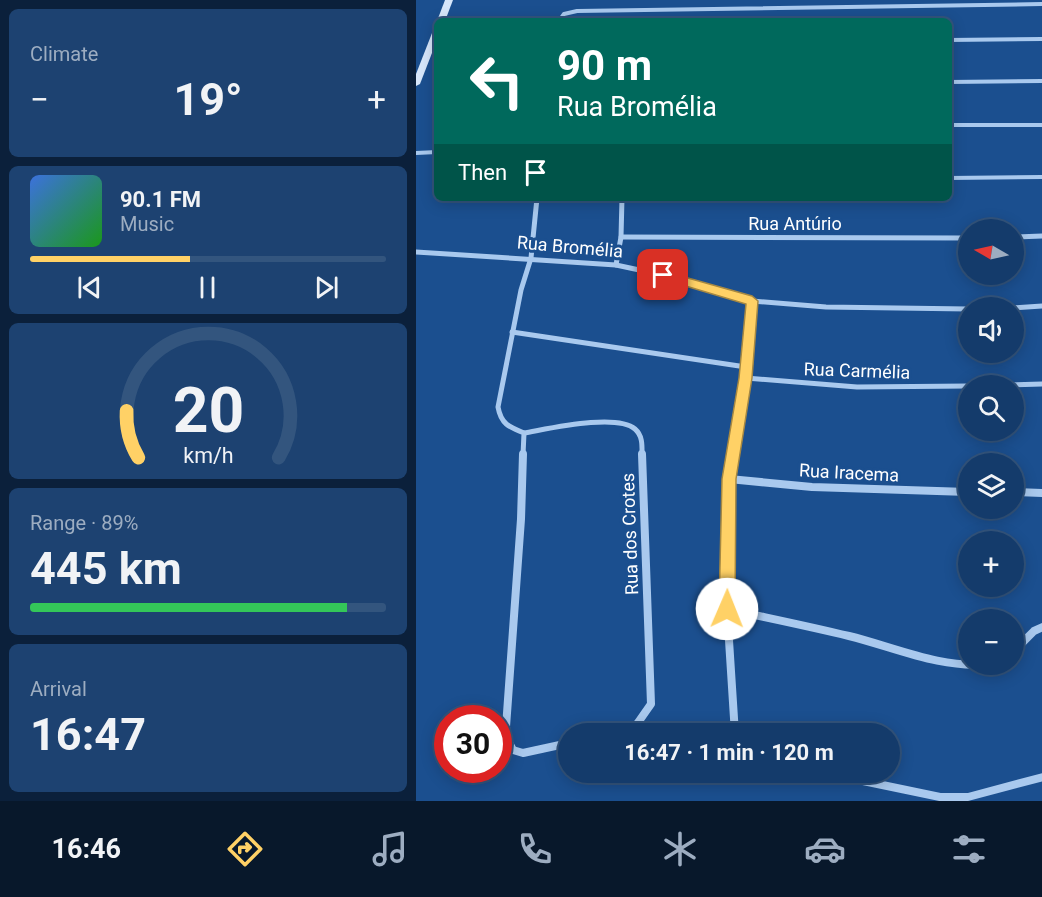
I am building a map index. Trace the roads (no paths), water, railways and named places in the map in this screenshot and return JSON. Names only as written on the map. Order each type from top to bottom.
[{"type":"main road","points":[[442,18],[449,0]]},
{"type":"main road","points":[[416,84],[434,44]]},
{"type":"street","points":[[561,18],[564,14],[576,11],[1043,4]]},
{"type":"street","points":[[952,40],[1043,39]]},
{"type":"street","points":[[952,82],[1043,81]]},
{"type":"street","points":[[952,125],[1043,125]]},
{"type":"street","points":[[416,153],[434,152]]},
{"type":"street","points":[[952,178],[1043,177]]},
{"type":"street","points":[[537,201],[531,258],[512,332],[498,407],[500,419],[507,426],[524,433],[521,519],[506,727],[508,741],[513,750],[523,753],[558,745]]},
{"type":"street","points":[[616,265],[621,237],[622,201]]},
{"type":"street","points":[[1024,237],[1043,236]]},
{"type":"street","name":"Rua Antúrio","points":[[621,237],[958,238]]},
{"type":"street","name":"Rua Bromélia","points":[[416,252],[616,265],[686,280],[752,301],[826,307],[958,309]]},
{"type":"street","points":[[734,723],[727,609],[729,479],[746,378],[752,301]]},
{"type":"street","points":[[1024,307],[1043,306]]},
{"type":"street","points":[[512,332],[746,367]]},
{"type":"street","name":"Rua Carmélia","points":[[746,378],[811,386],[875,388],[958,386]]},
{"type":"street","name":"Rua Carmélia","points":[[1024,385],[1043,384]]},
{"type":"street","name":"Rua dos Crotes","points":[[524,433],[609,423],[634,428],[640,434],[651,704],[646,716],[639,723]]},
{"type":"street","name":"Rua Iracema","points":[[729,479],[812,487],[958,492]]},
{"type":"street","points":[[1024,492],[1043,493]]},
{"type":"street","points":[[727,609],[847,635],[958,663]]},
{"type":"street","points":[[1024,641],[1034,631],[1043,627]]},
{"type":"street","points":[[874,783],[940,796],[968,797],[1043,777]]}]
